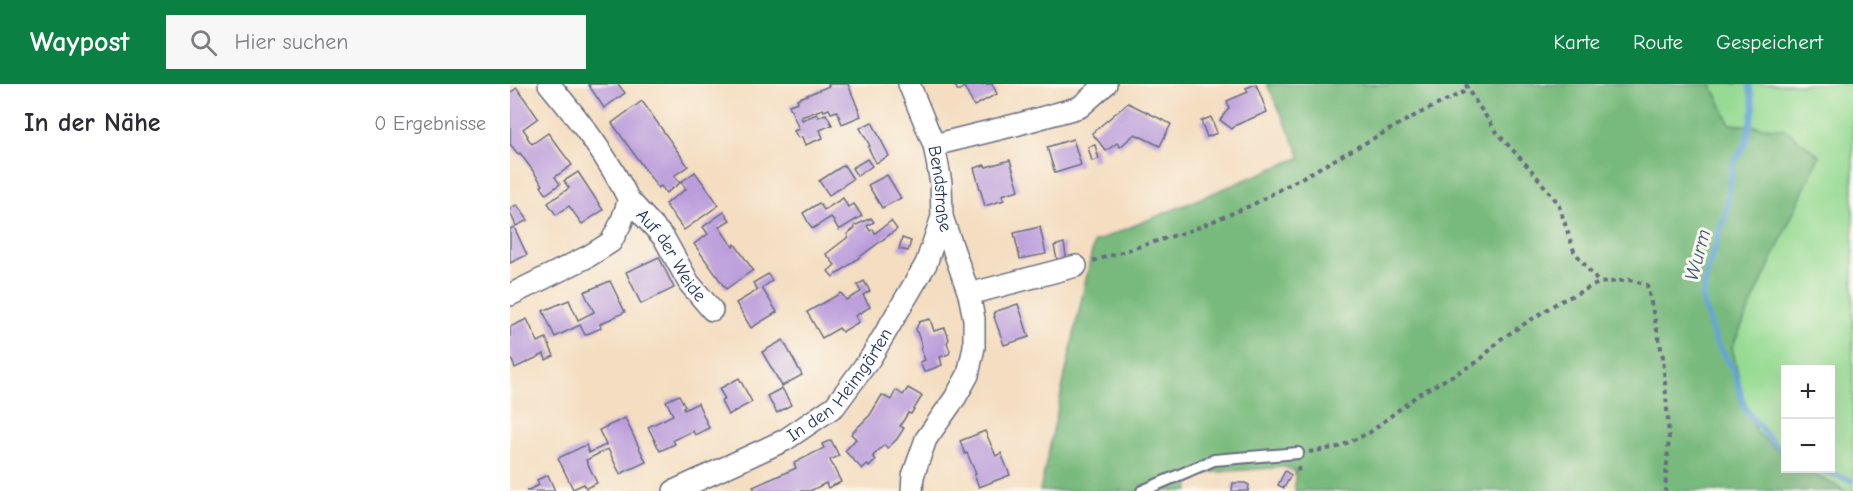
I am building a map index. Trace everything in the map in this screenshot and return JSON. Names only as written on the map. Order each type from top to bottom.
[{"type":"street","name":"Auf der Weide","points":[[549,84],[604,154],[629,200],[664,238],[689,283],[712,310]]},
{"type":"street","name":"Bendstraße","points":[[909,84],[934,145],[941,183],[942,217],[969,294],[974,319],[974,346],[968,375],[926,439],[913,476],[912,491]]},
{"type":"street","points":[[934,145],[1080,107],[1106,84]]},
{"type":"street","name":"Auf der Weide","points":[[510,295],[589,256],[611,242],[629,200]]},
{"type":"street","name":"In den Heimgärten","points":[[674,491],[785,440],[835,406],[871,357],[926,264],[942,217]]},
{"type":"street","points":[[969,294],[1076,266]]},
{"type":"lane","points":[[1142,491],[1214,460],[1298,453]]},
{"type":"path","points":[[1466,84],[1498,134],[1558,203],[1574,251],[1599,283]]},
{"type":"path","points":[[1076,266],[1192,230],[1252,205],[1416,115],[1468,90]]},
{"type":"path","points":[[1298,453],[1338,447],[1369,433],[1419,394],[1479,361],[1502,339],[1557,303],[1599,283],[1631,280],[1647,285],[1663,357],[1668,435],[1665,491]]},
{"type":"green space","points":[[1267,84],[1711,84],[1730,124],[1785,129],[1819,156],[1732,347],[1743,398],[1756,432],[1781,454],[1781,473],[1810,473],[1846,491],[1295,491],[1295,471],[1285,467],[1193,474],[1188,486],[1189,491],[1040,491],[1094,242],[1301,157]]},
{"type":"green space","points":[[1711,84],[1853,84],[1853,491],[1846,491],[1810,473],[1835,473],[1835,365],[1781,365],[1781,454],[1756,432],[1743,398],[1732,347],[1819,156],[1785,129],[1730,124]]},
{"type":"building","points":[[588,84],[618,84],[625,93],[604,108]]},
{"type":"building","points":[[828,84],[848,84],[861,116],[842,124],[837,111],[831,113],[829,109],[801,117],[802,120],[817,114],[818,117],[826,114],[832,125],[820,130],[823,138],[805,145],[802,137],[798,138],[794,131],[799,129],[789,105],[798,102],[797,99],[829,86]]},
{"type":"building","points":[[954,84],[992,84],[997,94],[974,106],[964,87],[958,91]]},
{"type":"building","points":[[1256,84],[1267,112],[1236,125],[1232,129],[1220,120],[1229,108],[1227,101],[1248,92],[1246,88]]},
{"type":"building","points":[[517,88],[538,118],[523,129],[532,144],[548,133],[572,165],[555,177],[560,184],[546,194],[541,186],[543,185],[520,153],[518,154],[510,144],[510,93]]},
{"type":"building","points":[[642,101],[688,166],[674,176],[680,183],[666,193],[661,186],[658,188],[612,123]]},
{"type":"building","points":[[1128,103],[1171,124],[1160,146],[1135,134],[1120,147],[1117,143],[1106,151],[1092,133]]},
{"type":"building","points":[[1211,117],[1217,133],[1207,137],[1201,121]]},
{"type":"building","points":[[872,122],[889,156],[876,163],[860,128]]},
{"type":"building","points":[[1073,139],[1081,165],[1055,173],[1047,147]]},
{"type":"building","points":[[1095,145],[1099,159],[1092,161],[1088,147]]},
{"type":"building","points":[[867,159],[872,166],[857,176],[852,168]]},
{"type":"building","points":[[1010,160],[1019,190],[1002,195],[1004,200],[985,206],[974,168]]},
{"type":"building","points":[[844,165],[853,179],[829,195],[819,181]]},
{"type":"building","points":[[578,172],[603,210],[582,224],[569,206],[556,215],[548,203],[569,188],[564,181]]},
{"type":"building","points":[[695,172],[719,205],[684,230],[665,204],[686,189],[681,182]]},
{"type":"building","points":[[887,175],[901,198],[882,208],[868,185]]},
{"type":"building","points":[[843,198],[848,207],[854,204],[862,216],[839,230],[831,217],[812,229],[803,213],[819,203],[824,210]]},
{"type":"building","points":[[517,205],[528,220],[516,226],[510,208]]},
{"type":"building","points":[[724,212],[730,220],[719,227],[733,247],[735,244],[753,270],[726,289],[694,244],[708,234],[703,227]]},
{"type":"building","points":[[871,218],[874,222],[867,226],[870,231],[873,229],[875,233],[891,221],[897,229],[833,277],[828,271],[835,265],[826,254],[848,237],[847,234],[855,228],[854,226]]},
{"type":"building","points":[[514,227],[527,255],[510,263],[510,229]]},
{"type":"building","points":[[1040,227],[1046,254],[1020,259],[1014,233]]},
{"type":"building","points":[[902,238],[911,241],[908,251],[899,249]]},
{"type":"building","points":[[1064,243],[1067,262],[1058,264],[1054,246]]},
{"type":"building","points":[[659,257],[674,288],[641,304],[626,272]]},
{"type":"building","points":[[768,274],[772,281],[762,288],[777,312],[751,328],[736,303],[758,290],[753,283]]},
{"type":"building","points":[[610,281],[625,312],[600,324],[601,328],[585,335],[580,325],[555,337],[543,311],[569,300],[578,320],[594,312],[584,292]]},
{"type":"building","points":[[864,281],[870,291],[863,295],[870,307],[855,316],[859,322],[842,332],[839,328],[822,338],[807,312],[841,293],[846,300],[861,292],[857,285]]},
{"type":"building","points":[[1018,304],[1029,337],[1004,345],[994,312]]},
{"type":"building","points":[[527,319],[538,342],[546,338],[554,356],[546,360],[544,354],[515,368],[510,356],[510,327]]},
{"type":"building","points":[[930,319],[934,331],[945,328],[950,351],[949,354],[940,357],[942,365],[924,372],[920,362],[925,360],[916,329],[919,322]]},
{"type":"building","points":[[783,340],[802,375],[782,386],[762,352]]},
{"type":"building","points":[[739,378],[752,402],[728,415],[721,401],[725,399],[719,389]]},
{"type":"building","points":[[782,388],[791,405],[777,413],[767,396]]},
{"type":"building","points":[[908,388],[922,396],[900,426],[904,428],[888,448],[884,445],[873,456],[876,460],[869,467],[867,464],[862,469],[845,451],[856,439],[851,434],[870,415],[882,395],[891,400],[896,390],[903,395]]},
{"type":"building","points":[[679,395],[685,406],[684,410],[698,403],[709,428],[695,435],[693,431],[673,440],[675,444],[660,451],[648,427],[673,415],[666,401]]},
{"type":"building","points":[[625,418],[646,462],[620,474],[608,449],[586,460],[597,483],[586,488],[584,484],[573,489],[558,458],[586,445],[589,453],[606,445],[599,430]]},
{"type":"building","points":[[985,431],[996,456],[1001,453],[1010,475],[979,487],[974,475],[976,474],[960,441]]},
{"type":"building","points":[[831,440],[839,456],[830,460],[841,482],[828,488],[826,483],[810,491],[756,491],[753,487],[796,468],[794,463],[824,448],[822,444]]},
{"type":"building","points":[[1285,471],[1291,475],[1284,488],[1278,485]]},
{"type":"building","points":[[548,475],[555,491],[526,491],[539,485],[537,480]]},
{"type":"building","points":[[1233,483],[1249,485],[1248,491],[1232,491]]},
{"type":"waterway","name":"Wurm","points":[[1749,84],[1754,108],[1746,142],[1733,164],[1726,211],[1706,277],[1702,299],[1716,342],[1734,371],[1745,409],[1772,442],[1781,448]]},
{"type":"waterway","name":"Wurm","points":[[1830,473],[1853,481]]}]
